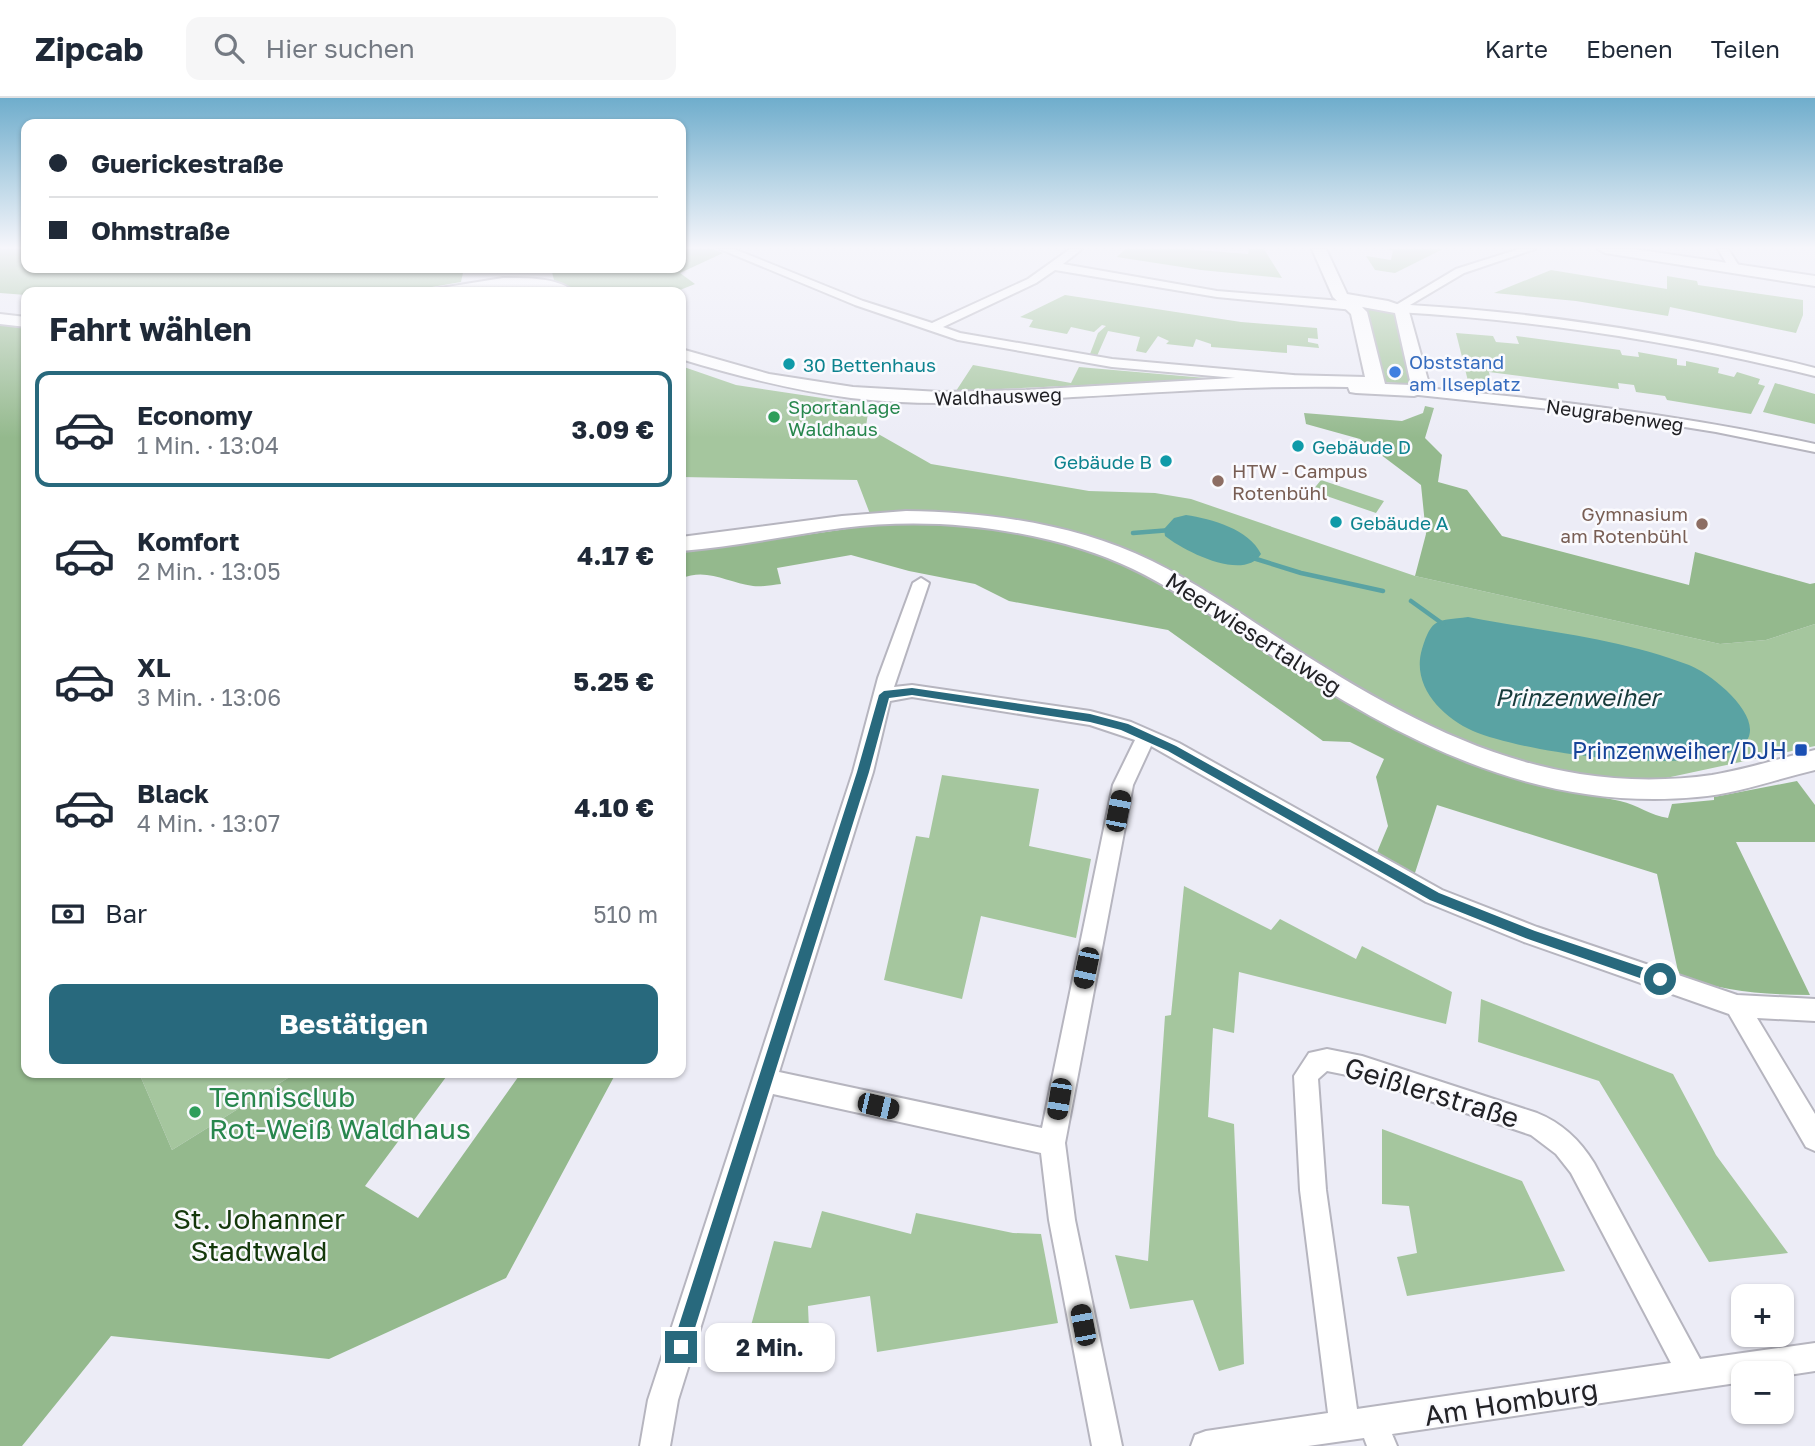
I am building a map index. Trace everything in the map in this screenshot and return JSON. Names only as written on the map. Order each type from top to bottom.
[{"type":"main road","points":[[1359,312],[1376,385]]},
{"type":"main road","points":[[1228,379],[1376,385],[1414,391],[1420,388],[1420,383],[1404,316],[1400,312]]},
{"type":"main road","points":[[0,319],[21,321]]},
{"type":"main road","name":"Waldhausweg","points":[[686,356],[725,370],[772,382],[930,398],[1018,397],[1228,379]]},
{"type":"main road","points":[[1228,379],[1376,385]]},
{"type":"main road","name":"Meerwiesertalweg","points":[[686,543],[872,519],[951,518],[1020,526],[1092,544],[1152,569],[1344,692],[1395,721],[1459,751],[1519,772],[1574,784],[1640,790],[1700,787],[1815,760]]},
{"type":"street","points":[[886,312],[932,328],[1034,351],[1228,379]]},
{"type":"street","points":[[932,328],[967,312]]},
{"type":"street","points":[[1448,312],[1540,319],[1616,329],[1716,348],[1815,372]]},
{"type":"street","name":"Neugrabenweg","points":[[1414,391],[1574,408],[1671,422],[1815,449]]},
{"type":"street","points":[[655,1446],[663,1400],[863,772],[887,678],[921,583]]},
{"type":"street","points":[[884,695],[912,691],[1090,718],[1146,736],[1434,896],[1532,935],[1737,1006],[1815,1010]]},
{"type":"street","points":[[1107,1446],[1062,1220],[1052,1143],[1123,785],[1146,736]]},
{"type":"street","points":[[1737,1006],[1815,1138]]},
{"type":"street","name":"Geißlerstraße","points":[[1367,1432],[1312,1190],[1306,1076],[1317,1061],[1327,1060],[1362,1067],[1537,1125],[1556,1135],[1571,1149],[1585,1172],[1693,1375]]},
{"type":"street","points":[[766,1081],[1052,1143]]},
{"type":"street","name":"Am Homburg","points":[[1206,1446],[1367,1432],[1693,1375],[1815,1357]]},
{"type":"green space","points":[[1030,312],[1175,312],[1241,322],[1317,328],[1318,339],[1308,338],[1308,342],[1318,344],[1319,348],[1287,345],[1287,353],[1211,347],[1211,344],[1196,339],[1193,347],[1166,344],[1169,341],[1158,336],[1146,353],[1136,351],[1140,337],[1108,331],[1097,356],[1090,354],[1098,333],[1106,326],[1102,325],[1094,332],[1071,327],[1067,334],[1029,327],[1033,320],[1020,317]]},
{"type":"green space","points":[[1366,312],[1395,312],[1413,384],[1382,382]]},
{"type":"green space","points":[[1643,312],[1669,312],[1668,316]]},
{"type":"green space","points":[[1694,312],[1803,312],[1796,333]]},
{"type":"green space","name":"St. Johanner Stadtwald","points":[[0,324],[21,326],[21,1078],[141,1078],[172,1150],[288,1078],[445,1078],[365,1186],[418,1218],[517,1078],[613,1078],[506,1278],[329,1359],[111,1336],[22,1446],[0,1446]]},
{"type":"green space","points":[[1456,333],[1493,336],[1496,342],[1519,344],[1516,336],[1620,350],[1622,355],[1639,357],[1638,352],[1677,359],[1677,365],[1686,366],[1686,361],[1719,368],[1718,373],[1734,377],[1737,372],[1760,379],[1758,384],[1765,386],[1751,414],[1667,400],[1665,396],[1636,392],[1634,385],[1618,383],[1619,389],[1489,372],[1493,392],[1470,389]]},
{"type":"green space","points":[[973,365],[1071,383],[1079,367],[1217,379],[956,391]]},
{"type":"green space","points":[[686,368],[736,385],[869,405],[866,427],[931,464],[1089,491],[1155,493],[1191,499],[1415,576],[1720,644],[1766,640],[1815,624],[1815,746],[1652,781],[1561,774],[1471,750],[1056,528],[964,515],[870,514],[857,480],[686,477]]},
{"type":"green space","points":[[1775,383],[1815,394],[1815,424],[1763,412]]},
{"type":"green space","points":[[1425,406],[1434,408],[1425,438],[1442,455],[1438,482],[1467,490],[1502,536],[1689,585],[1695,552],[1810,584],[1815,583],[1815,624],[1766,640],[1720,644],[1415,576],[1426,534],[1421,485],[1360,439],[1306,424],[1304,413],[1402,421],[1423,413]]},
{"type":"green space","points":[[1321,480],[1384,501],[1376,513],[1312,491]]},
{"type":"green space","points":[[907,523],[986,528],[1063,543],[1113,560],[1174,591],[1373,717],[1422,743],[1470,763],[1544,785],[1620,801],[1668,818],[1672,804],[1714,800],[1714,797],[1797,781],[1815,805],[1815,842],[1736,842],[1810,995],[1744,991],[1679,976],[1657,874],[1437,805],[1413,879],[1375,857],[1388,826],[1376,777],[1384,759],[1350,742],[1323,741],[1168,630],[1009,601],[975,584],[909,571],[851,555],[777,568],[781,584],[753,586],[708,575],[686,577],[686,552],[874,525]]},
{"type":"green space","points":[[942,775],[1039,789],[1029,846],[1091,859],[1076,938],[981,916],[962,999],[884,980],[916,836],[929,838]]},
{"type":"green space","points":[[1184,886],[1271,930],[1280,919],[1356,959],[1362,946],[1452,992],[1446,1024],[1239,972],[1234,1033],[1213,1028],[1208,1117],[1234,1124],[1244,1364],[1219,1371],[1193,1300],[1130,1309],[1115,1255],[1148,1261],[1165,1016],[1171,1015]]},
{"type":"green space","points":[[1481,999],[1673,1074],[1716,1155],[1788,1253],[1709,1262],[1599,1081],[1478,1042]]},
{"type":"green space","name":"Tennisclub Rot-Weiß Waldhaus","points":[[141,1078],[288,1078],[172,1150]]},
{"type":"green space","points":[[1382,1129],[1522,1181],[1565,1271],[1407,1296],[1397,1257],[1417,1253],[1409,1206],[1382,1204]]},
{"type":"green space","points":[[822,1211],[911,1234],[916,1213],[1013,1233],[1041,1234],[1058,1323],[877,1352],[870,1296],[808,1306],[810,1353],[767,1360],[767,1332],[749,1333],[774,1241],[811,1248]]},
{"type":"water","points":[[1186,515],[1207,519],[1239,532],[1255,545],[1261,554],[1253,562],[1242,565],[1228,565],[1199,556],[1165,536],[1164,529],[1174,518]]},
{"type":"water","name":"Prinzenweiher","points":[[1468,617],[1608,642],[1689,665],[1714,680],[1739,704],[1747,717],[1750,730],[1746,742],[1733,751],[1709,758],[1642,761],[1528,747],[1473,731],[1450,717],[1432,699],[1425,688],[1420,663],[1429,631],[1437,622]]},
{"type":"waterway","points":[[1133,533],[1171,530]]},
{"type":"waterway","points":[[1253,558],[1301,573],[1383,591]]},
{"type":"waterway","points":[[1411,601],[1443,624]]},
{"type":"place","name":"30 Bettenhaus","points":[[789,364]]},
{"type":"place","name":"Obststand am Ilseplatz","points":[[1395,372]]},
{"type":"place","name":"Sportanlage Waldhaus","points":[[774,417]]},
{"type":"place","name":"Gebäude D","points":[[1298,446]]},
{"type":"place","name":"Gebäude B","points":[[1166,461]]},
{"type":"place","name":"HTW - Campus Rotenbühl","points":[[1218,481]]},
{"type":"place","name":"Gebäude A","points":[[1336,522]]},
{"type":"place","name":"Gymnasium am Rotenbühl","points":[[1702,524]]},
{"type":"place","name":"Prinzenweiher/DJH","points":[[1801,750]]},
{"type":"place","name":"Tennisclub Rot-Weiß Waldhaus","points":[[195,1112]]},
{"type":"route","points":[[681,1347],[863,772],[884,695],[912,691],[1090,718],[1124,727],[1172,748],[1387,872],[1434,896],[1532,935],[1660,979]]}]
